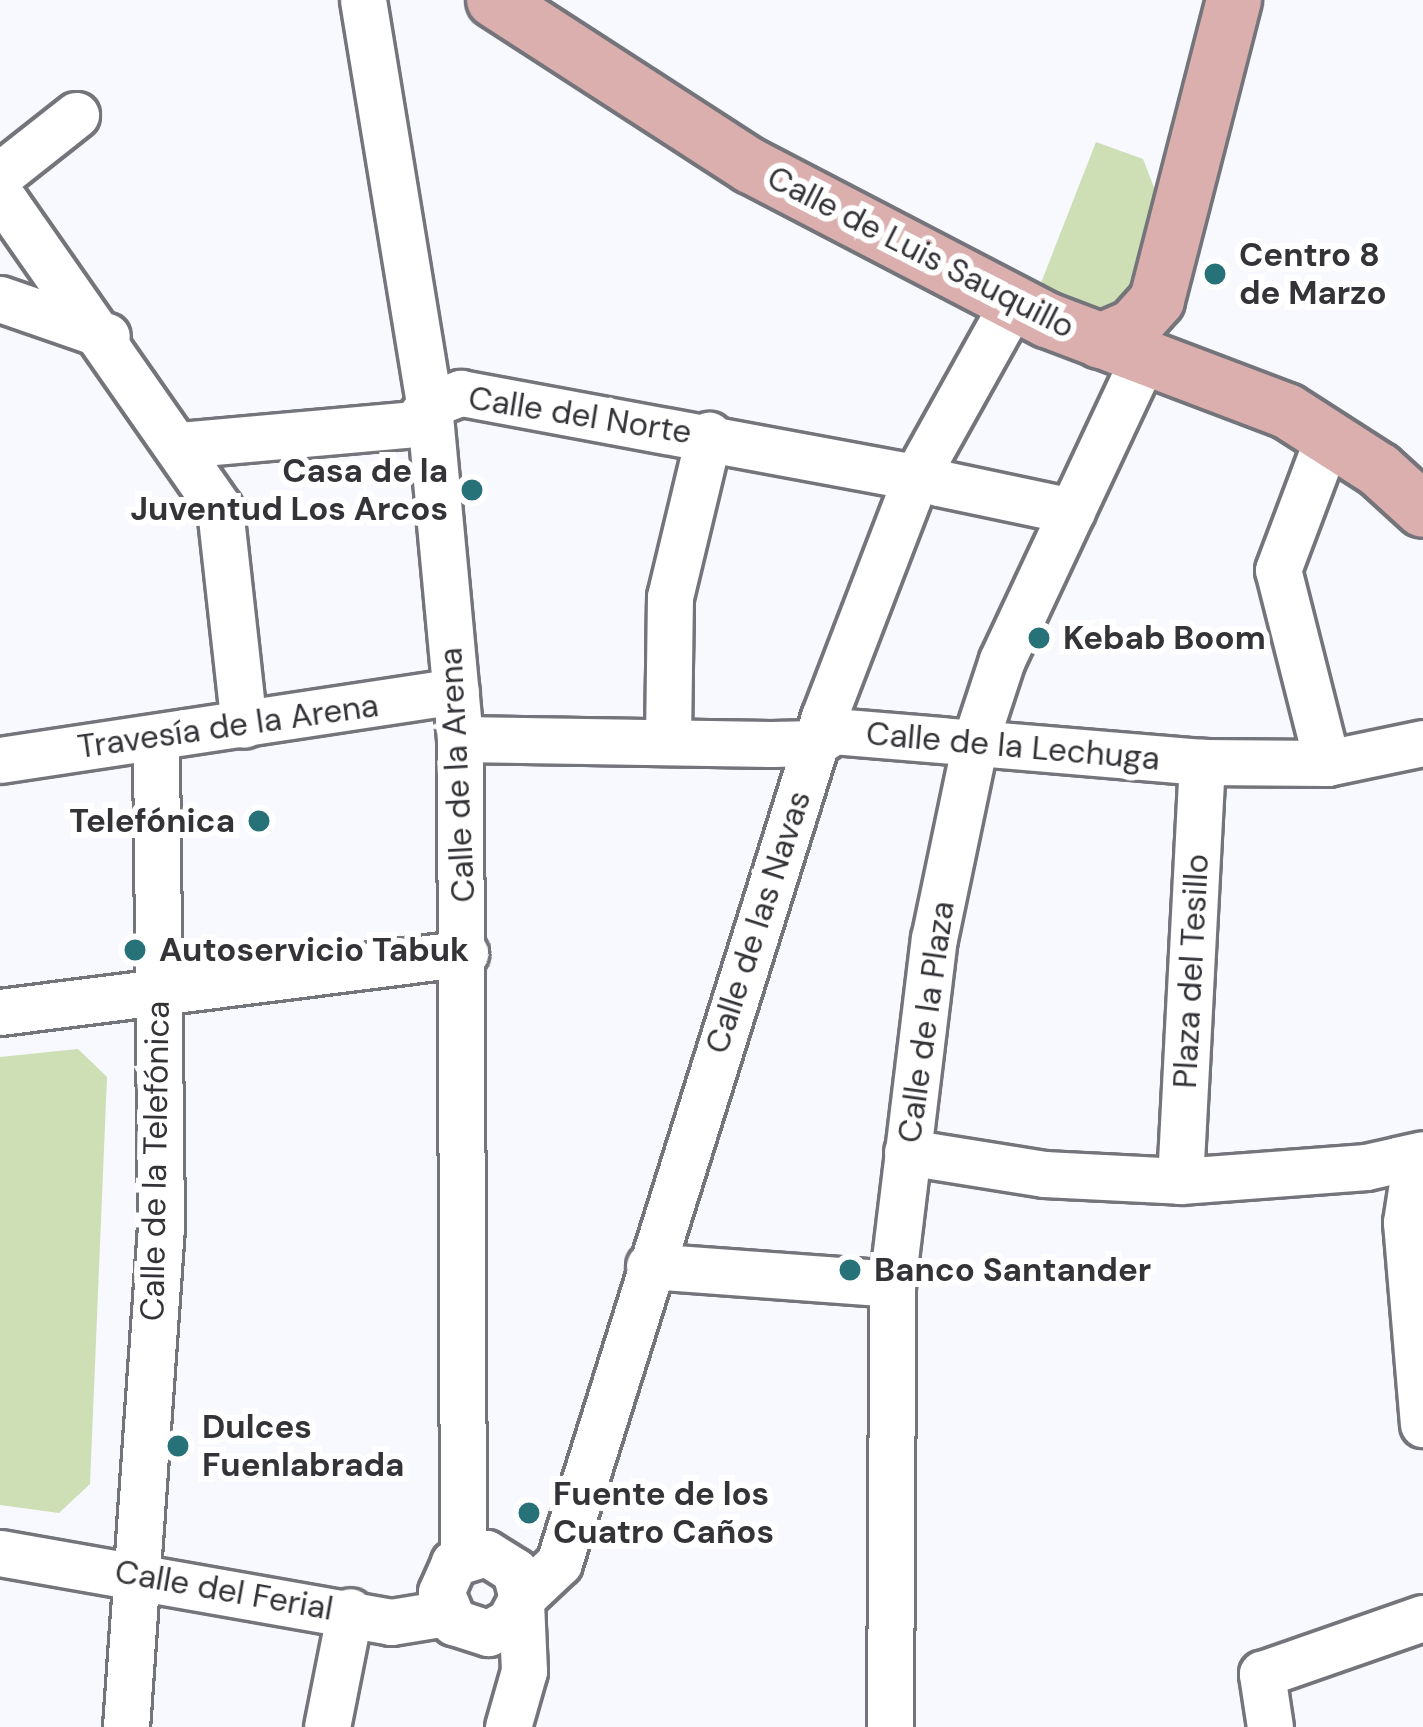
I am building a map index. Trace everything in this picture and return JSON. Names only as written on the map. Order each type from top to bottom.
[{"type":"main road","name":"Calle de Luis Sauquillo","points":[[494,0],[751,166],[1013,303],[1122,348],[1218,379],[1329,434],[1423,510]]},
{"type":"main road","points":[[1122,348],[1132,327],[1157,300],[1234,0]]},
{"type":"street","name":"Calle de la Arena","points":[[363,0],[429,405],[457,691],[465,953],[463,1557]]},
{"type":"street","points":[[0,176],[76,115]]},
{"type":"street","points":[[0,194],[107,336],[180,445],[228,530],[244,725]]},
{"type":"street","points":[[0,299],[107,336]]},
{"type":"street","name":"Calle de las Navas","points":[[521,1600],[559,1563],[816,743],[919,472],[1013,303]]},
{"type":"street","name":"Calle de la Plaza","points":[[890,1727],[892,1284],[934,940],[975,742],[1002,660],[1072,512],[1122,348]]},
{"type":"street","name":"Calle del Norte","points":[[180,445],[415,424],[429,405],[461,393],[919,472],[939,483],[1072,512]]},
{"type":"street","points":[[1327,763],[1278,570],[1329,434]]},
{"type":"street","points":[[668,740],[670,597],[709,435]]},
{"type":"street","name":"Travesía de la Arena","points":[[0,760],[457,691]]},
{"type":"street","name":"Calle de la Lechuga","points":[[460,739],[816,743],[833,731],[1202,762],[1327,763],[1423,743]]},
{"type":"street","name":"Calle de la Telefónica","points":[[126,1727],[161,1226],[156,737]]},
{"type":"street","name":"Plaza del Tesillo","points":[[1180,1180],[1202,762]]},
{"type":"street","points":[[0,1012],[465,953]]},
{"type":"street","points":[[907,1152],[1044,1174],[1180,1180],[1366,1167],[1423,1154]]},
{"type":"street","points":[[1423,1168],[1413,1177],[1406,1222],[1423,1424]]},
{"type":"street","points":[[649,1266],[892,1284]]},
{"type":"street","points":[[508,1727],[524,1671],[521,1600],[508,1562],[486,1552],[463,1557],[443,1581],[446,1613],[464,1629],[488,1633],[509,1622],[521,1600]]},
{"type":"street","name":"Calle del Ferial","points":[[0,1553],[350,1611],[391,1622],[446,1613]]},
{"type":"street","points":[[327,1727],[350,1611]]},
{"type":"street","points":[[1270,1727],[1262,1675],[1423,1618]]},
{"type":"green space","points":[[1096,142],[1143,159],[1157,195],[1129,299],[1091,311],[1039,288]]},
{"type":"green space","points":[[78,1049],[107,1077],[90,1484],[59,1513],[0,1505],[0,1057]]},
{"type":"place","name":"Centro 8 de Marzo","points":[[1215,274]]},
{"type":"place","name":"Casa de la Juventud Los Arcos","points":[[472,490]]},
{"type":"place","name":"Kebab Boom","points":[[1039,638]]},
{"type":"place","name":"Telefónica","points":[[259,821]]},
{"type":"place","name":"Autoservicio Tabuk","points":[[135,950]]},
{"type":"place","name":"Banco Santander","points":[[850,1270]]},
{"type":"place","name":"Dulces Fuenlabrada","points":[[178,1446]]},
{"type":"place","name":"Fuente de los Cuatro Caños","points":[[529,1513]]}]
